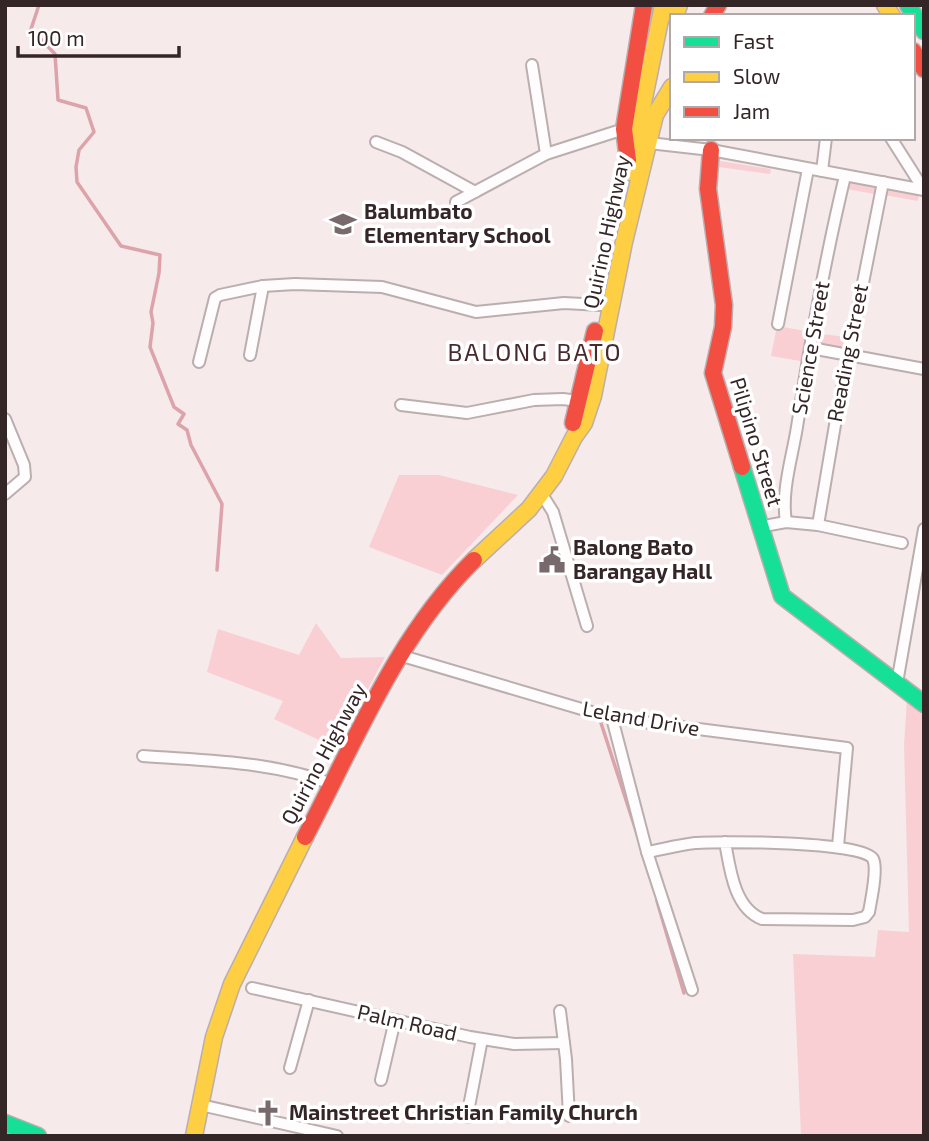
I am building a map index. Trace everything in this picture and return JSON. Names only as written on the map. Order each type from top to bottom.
[{"type":"main road","name":"Quirino Highway","points":[[574,437],[573,420],[629,172],[624,129],[644,5]]},
{"type":"main road","points":[[662,78],[663,5]]},
{"type":"main road","points":[[915,5],[924,20]]},
{"type":"main road","points":[[629,172],[662,78],[670,40]]},
{"type":"main road","name":"Quirino Highway","points":[[194,1136],[214,1037],[232,984],[399,655],[439,597],[529,509],[554,476],[584,423],[593,396],[624,242],[662,78]]},
{"type":"main road","name":"Pilipino Street","points":[[711,150],[708,189],[723,304],[723,327],[713,373],[775,578],[782,596],[788,602],[924,704]]},
{"type":"main road","points":[[5,1123],[37,1136]]},
{"type":"street","points":[[532,65],[546,154]]},
{"type":"street","points":[[456,202],[546,154],[624,129]]},
{"type":"street","points":[[822,171],[826,140]]},
{"type":"street","points":[[892,140],[924,190]]},
{"type":"street","points":[[376,142],[402,152],[475,192]]},
{"type":"street","points":[[649,143],[711,150],[924,190]]},
{"type":"street","points":[[778,324],[808,169]]},
{"type":"street","name":"Science Street","points":[[786,522],[786,490],[830,241],[845,176]]},
{"type":"street","name":"Reading Street","points":[[818,525],[848,353],[883,182]]},
{"type":"street","points":[[199,362],[215,298],[263,286],[295,284],[382,287],[476,312],[564,303],[601,305]]},
{"type":"street","points":[[250,355],[263,286]]},
{"type":"street","points":[[811,348],[924,369]]},
{"type":"street","points":[[401,405],[467,413],[534,400],[578,401]]},
{"type":"street","points":[[5,419],[24,465],[25,477],[5,494]]},
{"type":"street","points":[[541,493],[553,512],[587,626]]},
{"type":"street","points":[[759,527],[786,522],[818,525],[902,543]]},
{"type":"street","points":[[897,683],[924,529]]},
{"type":"street","name":"Leland Drive","points":[[399,655],[612,718],[847,748],[838,846]]},
{"type":"street","points":[[612,718],[647,852],[692,990]]},
{"type":"street","points":[[143,756],[270,766],[299,772],[332,784]]},
{"type":"street","points":[[647,852],[725,842],[838,846],[869,853],[874,865],[869,912],[865,917],[853,920],[762,919],[751,915],[744,907],[725,842]]},
{"type":"street","name":"Palm Road","points":[[252,988],[482,1039],[514,1044],[564,1043]]},
{"type":"street","points":[[290,1068],[309,1000]]},
{"type":"street","points":[[560,1011],[569,1116]]},
{"type":"street","points":[[381,1080],[395,1020]]},
{"type":"street","points":[[467,1117],[482,1039]]},
{"type":"street","points":[[201,1105],[337,1136]]},
{"type":"shaded area","points":[[720,161],[771,169],[770,174],[719,167]]},
{"type":"shaded area","points":[[849,182],[875,187],[874,194],[847,189]]},
{"type":"shaded area","points":[[886,188],[919,194],[918,201],[884,195]]},
{"type":"shaded area","points":[[777,326],[812,332],[806,362],[771,356]]},
{"type":"shaded area","points":[[821,334],[847,337],[845,347],[819,344]]},
{"type":"shaded area","points":[[399,475],[439,475],[518,495],[442,575],[369,547]]},
{"type":"shaded area","points":[[316,623],[341,658],[385,657],[336,748],[274,719],[283,701],[207,672],[218,629],[299,655]]},
{"type":"shaded area","points":[[907,699],[924,711],[924,1136],[801,1136],[793,954],[875,957],[878,930],[909,932],[904,745]]},
{"type":"waterway","points":[[39,5],[31,29],[55,54],[58,100],[86,108],[94,132],[79,150],[77,182],[121,246],[160,255],[151,312],[153,323],[150,347],[174,407],[184,414],[178,424],[187,430],[191,445],[222,504],[217,570]]},
{"type":"waterway","points":[[601,723],[639,840]]},
{"type":"waterway","points":[[657,901],[684,993]]},
{"type":"traffic: fast","points":[[908,5],[914,14]]},
{"type":"traffic: fast","points":[[915,16],[924,31]]},
{"type":"traffic: fast","points":[[742,467],[782,596],[924,704]]},
{"type":"traffic: fast","points":[[5,1123],[38,1136]]},
{"type":"traffic: slow","points":[[629,172],[663,5]]},
{"type":"traffic: slow","points":[[676,14],[679,5]]},
{"type":"traffic: slow","points":[[885,5],[891,14]]},
{"type":"traffic: slow","points":[[474,560],[529,509],[554,476],[584,423],[593,396],[624,242],[655,115],[670,90]]},
{"type":"traffic: slow","points":[[194,1136],[214,1037],[232,984],[305,837]]},
{"type":"traffic: jam","points":[[628,160],[624,129],[644,5]]},
{"type":"traffic: jam","points":[[713,14],[718,5]]},
{"type":"traffic: jam","points":[[915,54],[924,69]]},
{"type":"traffic: jam","points":[[711,150],[708,189],[724,305],[723,327],[713,373],[742,467]]},
{"type":"traffic: jam","points":[[573,423],[595,331]]},
{"type":"traffic: jam","points":[[305,837],[399,656],[446,590],[474,560]]},
{"type":"place","name":"Balumbato Elementary School","points":[[343,224]]},
{"type":"place","name":"Balong Bato Barangay Hall","points":[[552,560]]},
{"type":"place","name":"Mainstreet Christian Family Church","points":[[268,1113]]},
{"type":"district","name":"BALONG BATO","points":[[535,353]]}]
